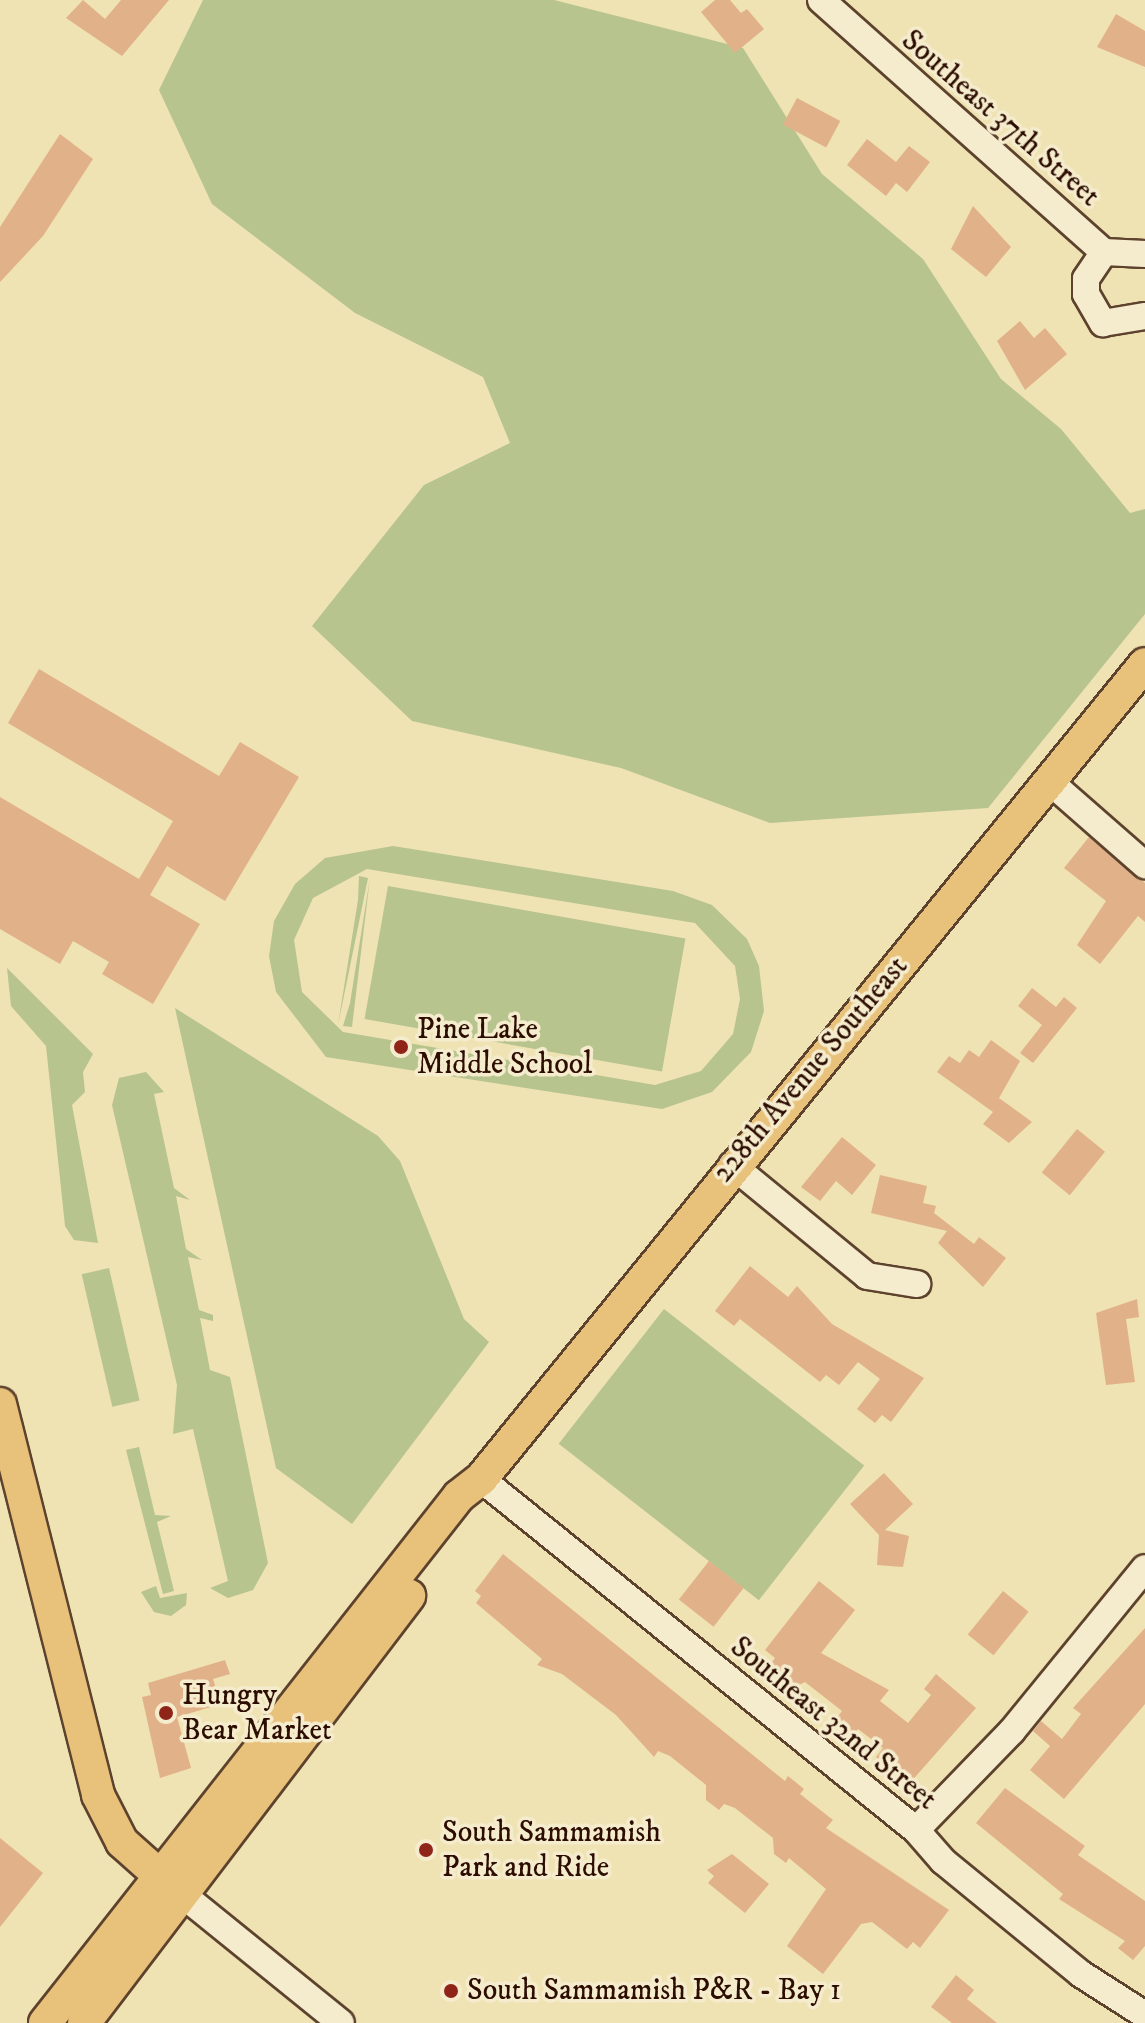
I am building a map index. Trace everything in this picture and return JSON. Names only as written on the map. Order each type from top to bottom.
[{"type":"main road","name":"228th Avenue Southeast","points":[[45,2023],[172,1886],[453,1537],[475,1505],[481,1479],[732,1165],[1145,664]]},
{"type":"main road","points":[[0,1404],[98,1795],[122,1842],[172,1886]]},
{"type":"main road","name":"228th Avenue Southeast","points":[[84,2023],[172,1886]]},
{"type":"street","name":"Southeast 37th Street","points":[[821,0],[1104,252],[1145,254]]},
{"type":"street","name":"Southeast 37th Street","points":[[1104,252],[1086,279],[1088,306],[1113,326],[1145,316]]},
{"type":"street","points":[[1049,781],[1145,865]]},
{"type":"street","points":[[732,1165],[867,1276],[917,1284]]},
{"type":"street","name":"Southeast 32nd Street","points":[[481,1479],[916,1830],[943,1861],[1081,1974],[1144,2011]]},
{"type":"street","points":[[916,1830],[1012,1731],[1145,1568]]},
{"type":"street","points":[[172,1886],[341,2023]]},
{"type":"green space","points":[[203,0],[554,0],[743,48],[822,174],[923,259],[1001,379],[1061,429],[1130,513],[1145,509],[1145,614],[988,808],[770,823],[621,768],[412,721],[312,626],[424,485],[510,443],[483,377],[355,313],[212,204],[159,90]]},
{"type":"green space","points":[[393,846],[673,891],[712,905],[747,939],[759,966],[764,1011],[751,1052],[712,1092],[662,1109],[326,1057],[276,992],[269,956],[274,921],[295,884],[325,858]],"holes":[[[367,869],[695,923],[735,966],[740,999],[733,1034],[701,1071],[655,1085],[343,1032],[302,992],[294,940],[313,898]]]},
{"type":"green space","points":[[359,876],[368,878],[338,1025],[358,900]]},
{"type":"green space","points":[[370,878],[352,1027],[343,1026],[350,1003]]},
{"type":"green space","points":[[388,886],[685,938],[662,1071],[365,1019]]},
{"type":"green space","points":[[7,968],[93,1054],[83,1072],[85,1092],[72,1105],[98,1243],[74,1240],[65,1226],[46,1046],[11,1006]]},
{"type":"green space","points":[[175,1008],[378,1136],[400,1161],[464,1319],[489,1342],[352,1524],[276,1468]]},
{"type":"green space","points":[[146,1072],[164,1092],[154,1094],[174,1188],[190,1200],[176,1196],[186,1249],[202,1260],[188,1257],[199,1310],[213,1315],[213,1321],[200,1318],[210,1370],[230,1377],[268,1563],[253,1590],[228,1598],[210,1588],[228,1581],[193,1429],[173,1434],[177,1385],[112,1105],[119,1078]]},
{"type":"green space","points":[[109,1268],[140,1401],[112,1407],[82,1274]]},
{"type":"green space","points":[[664,1309],[864,1465],[759,1600],[559,1444]]},
{"type":"green space","points":[[139,1447],[155,1515],[171,1516],[157,1522],[174,1591],[163,1594],[126,1450]]},
{"type":"green space","points":[[156,1586],[160,1598],[187,1593],[186,1605],[171,1616],[154,1612],[141,1592]]},
{"type":"building","points":[[83,0],[105,19],[121,0],[169,0],[122,56],[66,18]]},
{"type":"building","points":[[715,0],[730,0],[741,13],[747,9],[764,29],[735,53],[701,12]]},
{"type":"building","points":[[1116,14],[1145,31],[1145,67],[1097,47]]},
{"type":"building","points":[[797,98],[840,121],[826,147],[783,124]]},
{"type":"building","points":[[60,134],[93,159],[43,236],[0,282],[0,227]]},
{"type":"building","points":[[867,139],[896,162],[909,146],[930,162],[907,192],[896,183],[886,196],[847,165]]},
{"type":"building","points":[[973,206],[1011,247],[986,277],[951,249]]},
{"type":"building","points":[[1020,321],[1034,338],[1045,328],[1067,354],[1025,390],[997,341]]},
{"type":"building","points":[[39,669],[219,776],[240,742],[299,777],[225,901],[167,866],[150,895],[200,924],[153,1004],[102,974],[109,962],[73,941],[60,964],[0,929],[0,797],[139,879],[173,821],[8,723]]},
{"type":"building","points":[[1089,837],[1145,883],[1145,922],[1138,916],[1100,964],[1077,945],[1106,901],[1064,868]]},
{"type":"building","points":[[1032,988],[1056,1007],[1064,997],[1077,1008],[1033,1063],[1020,1053],[1042,1025],[1018,1006]]},
{"type":"building","points":[[991,1040],[1020,1061],[999,1098],[1032,1122],[1009,1143],[983,1124],[993,1112],[937,1072],[949,1056],[960,1063],[969,1050],[979,1057]]},
{"type":"building","points":[[1077,1129],[1105,1152],[1070,1195],[1042,1173]]},
{"type":"building","points":[[842,1137],[876,1165],[852,1195],[836,1181],[820,1201],[801,1187]]},
{"type":"building","points":[[880,1175],[927,1186],[923,1203],[936,1206],[934,1213],[974,1244],[979,1237],[1006,1258],[983,1287],[938,1243],[947,1231],[871,1213]]},
{"type":"building","points":[[750,1266],[788,1297],[797,1286],[832,1324],[924,1378],[891,1422],[882,1415],[875,1423],[857,1409],[880,1379],[858,1362],[839,1385],[826,1375],[820,1382],[740,1319],[734,1326],[715,1311]]},
{"type":"building","points":[[1137,1299],[1139,1317],[1126,1319],[1135,1382],[1106,1385],[1096,1313]]},
{"type":"building","points":[[884,1473],[913,1504],[885,1530],[909,1536],[903,1567],[877,1565],[879,1535],[850,1504]]},
{"type":"building","points":[[503,1554],[785,1781],[788,1776],[804,1789],[800,1794],[833,1820],[826,1828],[949,1910],[920,1948],[913,1942],[907,1949],[872,1922],[861,1924],[823,1974],[787,1946],[826,1889],[789,1858],[786,1863],[774,1854],[773,1838],[735,1808],[724,1804],[719,1810],[706,1800],[706,1785],[670,1756],[658,1751],[654,1757],[616,1715],[562,1674],[537,1665],[542,1659],[476,1603],[481,1596],[475,1591]]},
{"type":"building","points":[[709,1561],[744,1588],[714,1627],[679,1600]]},
{"type":"building","points":[[819,1581],[855,1610],[821,1653],[889,1690],[880,1701],[908,1723],[931,1695],[924,1689],[936,1674],[976,1708],[909,1784],[876,1757],[883,1748],[858,1729],[852,1737],[833,1723],[842,1711],[805,1682],[791,1689],[766,1670],[775,1658],[765,1650]]},
{"type":"building","points":[[1003,1591],[1029,1612],[993,1655],[968,1635]]},
{"type":"building","points":[[1145,1628],[1145,1704],[1064,1799],[1030,1770],[1050,1746],[1033,1731],[1041,1721],[1062,1739],[1081,1714],[1073,1708]]},
{"type":"building","points":[[225,1660],[230,1674],[213,1679],[221,1704],[177,1717],[191,1768],[160,1778],[142,1697],[151,1695],[148,1683]]},
{"type":"building","points":[[1005,1788],[1085,1846],[1078,1855],[1145,1901],[1145,1946],[1133,1960],[1118,1948],[1125,1941],[1059,1899],[1063,1894],[976,1823]]},
{"type":"building","points":[[0,1838],[43,1873],[0,1927]]},
{"type":"building","points":[[732,1854],[769,1884],[745,1913],[708,1883],[714,1876],[707,1870]]},
{"type":"building","points":[[956,1975],[974,1990],[967,1999],[997,2023],[952,2023],[931,2007]]},
{"type":"place","name":"Pine Lake Middle School","points":[[401,1047]]},
{"type":"place","name":"Hungry Bear Market","points":[[166,1713]]},
{"type":"place","name":"South Sammamish Park and Ride","points":[[426,1850]]},
{"type":"place","name":"South Sammamish P&R - Bay 1","points":[[451,1991]]}]
